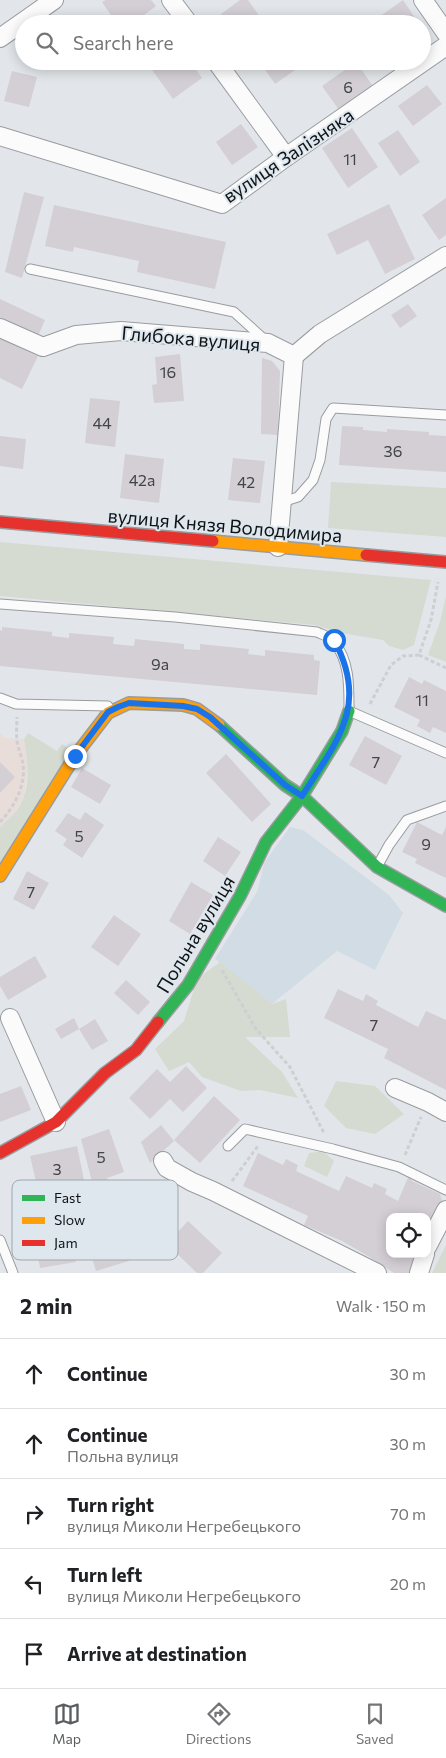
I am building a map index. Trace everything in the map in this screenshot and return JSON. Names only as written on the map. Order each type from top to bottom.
[{"type":"street","points":[[33,15],[54,0]]},
{"type":"street","points":[[171,0],[182,15]]},
{"type":"street","points":[[423,0],[446,33]]},
{"type":"street","points":[[0,38],[15,27]]},
{"type":"street","name":"вулиця Залізняка","points":[[431,56],[446,46]]},
{"type":"street","points":[[223,70],[286,157]]},
{"type":"street","name":"вулиця Залізняка","points":[[0,136],[222,204],[411,70]]},
{"type":"street","points":[[278,547],[294,356],[320,334],[446,256]]},
{"type":"street","name":"Глибока вулиця","points":[[0,328],[43,347],[76,335],[121,330],[268,344],[294,356]]},
{"type":"street","name":"вулиця Князя Володимира","points":[[0,522],[446,562]]},
{"type":"street","points":[[0,876],[75,756],[108,712],[129,703],[183,706],[197,709],[210,717],[285,785],[302,796],[377,867],[446,906]]},
{"type":"street","name":"Польна вулиця","points":[[0,1153],[56,1122],[105,1072],[136,1050],[188,985],[240,896],[266,842],[302,796],[342,731],[348,711]]},
{"type":"street","points":[[10,1018],[56,1122]]},
{"type":"street","points":[[395,1088],[446,1112]]},
{"type":"street","points":[[164,1161],[167,1168],[377,1273]]},
{"type":"street","points":[[431,1239],[446,1210]]},
{"type":"street","points":[[419,1273],[424,1258]]},
{"type":"lane","points":[[30,268],[234,312],[268,344]]},
{"type":"lane","points":[[282,502],[298,497],[313,480],[320,460],[326,419],[333,408],[446,415]]},
{"type":"lane","points":[[0,604],[175,617],[317,632],[334,640],[343,657],[349,678],[348,711],[446,753]]},
{"type":"lane","points":[[0,698],[16,704],[118,707]]},
{"type":"lane","points":[[377,867],[389,845],[407,820],[446,806]]},
{"type":"lane","points":[[228,1146],[245,1129],[333,1149],[399,1167],[446,1190]]},
{"type":"lane","points":[[0,1240],[13,1273]]},
{"type":"path","points":[[419,655],[431,620],[438,581]]},
{"type":"path","points":[[348,711],[368,707],[391,665],[403,656],[419,655],[446,668]]},
{"type":"path","points":[[0,822],[13,808],[22,780],[24,765],[17,741],[16,704]]},
{"type":"path","points":[[210,949],[256,1029],[290,1066],[333,1149]]},
{"type":"path","points":[[399,1167],[428,1102]]},
{"type":"path","points":[[221,1195],[268,1134]]},
{"type":"shaded area","points":[[331,482],[446,488],[446,537],[328,528]]},
{"type":"shaded area","points":[[0,542],[431,580],[414,645],[403,650],[389,646],[383,640],[341,633],[315,625],[0,596]]},
{"type":"shaded area","points":[[446,596],[446,662],[428,655],[440,622]]},
{"type":"shaded area","points":[[0,733],[5,738],[24,739],[28,768],[24,795],[17,809],[0,827]]},
{"type":"shaded area","points":[[28,733],[57,751],[62,744],[72,751],[0,866],[0,827],[17,810],[22,802],[27,785],[28,776],[24,739]]},
{"type":"shaded area","points":[[290,827],[303,830],[389,895],[403,913],[375,970],[337,951],[272,1004],[215,959],[258,890],[264,863]]},
{"type":"shaded area","points":[[220,962],[272,1004],[286,999],[290,1037],[245,1037],[282,1072],[298,1098],[260,1090],[241,1091],[202,1077],[189,1062],[169,1071],[155,1049],[184,1021],[197,979]]},
{"type":"shaded area","points":[[336,1081],[375,1086],[404,1114],[375,1134],[346,1128],[324,1106]]},
{"type":"shaded area","points":[[323,1151],[334,1161],[327,1177],[304,1166],[309,1153]]},
{"type":"shaded area","points":[[446,1245],[446,1273],[432,1273]]},
{"type":"building","points":[[106,0],[151,0],[156,6],[144,15],[111,15],[102,2]]},
{"type":"building","points":[[240,0],[248,0],[259,15],[222,15]]},
{"type":"building","points":[[403,0],[413,15],[382,15]]},
{"type":"building","points":[[152,70],[196,70],[202,78],[173,99]]},
{"type":"building","points":[[265,70],[295,70],[275,84]]},
{"type":"building","points":[[345,70],[362,70],[373,86],[339,110],[322,86]]},
{"type":"building","points":[[12,71],[37,77],[29,107],[4,101]]},
{"type":"building","points":[[427,85],[442,104],[413,126],[398,106]]},
{"type":"building","points":[[241,124],[258,147],[232,165],[216,142]]},
{"type":"building","points":[[352,128],[378,167],[348,188],[322,148]]},
{"type":"building","points":[[398,130],[420,162],[400,176],[378,143]]},
{"type":"building","points":[[24,192],[44,197],[22,278],[5,272]]},
{"type":"building","points":[[446,198],[446,235],[439,240],[422,215]]},
{"type":"building","points":[[389,204],[415,259],[385,274],[368,240],[337,255],[327,234]]},
{"type":"building","points":[[54,205],[226,242],[215,289],[137,272],[139,261],[74,247],[73,252],[45,246]]},
{"type":"building","points":[[0,299],[45,320],[38,336],[0,318]]},
{"type":"building","points":[[408,304],[417,316],[400,328],[391,315]]},
{"type":"building","points":[[0,338],[38,356],[22,389],[0,378]]},
{"type":"building","points":[[180,354],[184,401],[154,403],[152,385],[157,384],[155,357]]},
{"type":"building","points":[[262,358],[272,361],[280,371],[278,435],[261,434]]},
{"type":"building","points":[[90,398],[120,401],[115,447],[85,443]]},
{"type":"building","points":[[342,426],[363,427],[363,430],[387,432],[387,429],[429,432],[429,435],[446,436],[446,472],[339,465]]},
{"type":"building","points":[[0,436],[26,439],[23,469],[0,466]]},
{"type":"building","points":[[125,454],[164,459],[159,503],[120,498]]},
{"type":"building","points":[[233,458],[265,461],[260,503],[228,500]]},
{"type":"building","points":[[2,627],[52,632],[52,636],[69,638],[69,633],[114,637],[113,644],[134,646],[135,639],[184,644],[184,649],[200,650],[200,644],[249,649],[248,654],[265,656],[265,650],[314,655],[314,660],[320,661],[317,695],[0,666],[0,630],[2,631]]},
{"type":"building","points":[[409,677],[422,684],[424,680],[446,691],[446,733],[433,727],[430,733],[417,726],[420,720],[394,707]]},
{"type":"building","points":[[365,736],[402,756],[386,785],[349,765]]},
{"type":"building","points":[[226,754],[271,804],[252,822],[206,773]]},
{"type":"building","points":[[0,762],[15,777],[0,793]]},
{"type":"building","points":[[82,768],[111,785],[100,804],[71,787]]},
{"type":"building","points":[[85,812],[104,825],[82,858],[63,845],[67,839],[55,831],[68,813],[80,820]]},
{"type":"building","points":[[417,822],[442,835],[446,827],[446,878],[415,863],[417,859],[402,852]]},
{"type":"building","points":[[218,837],[241,852],[225,876],[203,861]]},
{"type":"building","points":[[27,871],[49,883],[34,910],[13,899]]},
{"type":"building","points":[[191,882],[213,895],[190,934],[169,921]]},
{"type":"building","points":[[114,915],[141,934],[118,966],[91,947]]},
{"type":"building","points":[[35,956],[47,977],[8,1000],[0,986],[0,977]]},
{"type":"building","points":[[126,980],[150,1002],[138,1015],[114,993]]},
{"type":"building","points":[[338,989],[363,1001],[366,994],[378,1001],[376,1005],[418,1027],[426,1011],[446,1020],[446,1090],[384,1058],[388,1049],[324,1018]]},
{"type":"building","points":[[74,1018],[79,1029],[61,1039],[55,1029]]},
{"type":"building","points":[[95,1019],[108,1041],[92,1050],[79,1029]]},
{"type":"building","points":[[186,1066],[207,1088],[183,1112],[170,1099],[150,1119],[129,1098],[157,1069],[170,1082]]},
{"type":"building","points":[[21,1086],[31,1110],[0,1122],[0,1094]]},
{"type":"building","points":[[214,1096],[240,1120],[200,1163],[174,1140]]},
{"type":"building","points":[[161,1125],[174,1141],[150,1163],[141,1142]]},
{"type":"building","points":[[109,1129],[124,1172],[107,1178],[107,1180],[92,1180],[81,1139]]},
{"type":"building","points":[[77,1146],[84,1180],[36,1180],[30,1156]]},
{"type":"building","points":[[258,1153],[283,1165],[286,1159],[298,1165],[296,1171],[339,1191],[346,1176],[372,1188],[374,1183],[387,1189],[385,1194],[398,1201],[409,1175],[412,1181],[440,1194],[442,1201],[431,1225],[431,1213],[386,1213],[386,1258],[419,1258],[413,1273],[394,1273],[342,1241],[304,1225],[308,1216],[243,1186]]},
{"type":"building","points":[[188,1221],[222,1253],[203,1273],[197,1273],[178,1255],[178,1232]]},
{"type":"building","points":[[39,1260],[76,1260],[76,1262],[40,1268]]},
{"type":"building","points":[[93,1260],[129,1260],[129,1261],[96,1271]]},
{"type":"traffic: fast","points":[[158,1022],[188,985],[240,896],[266,842],[302,796],[342,731],[349,711]]},
{"type":"traffic: fast","points":[[219,725],[285,785],[302,796],[377,867],[446,906]]},
{"type":"traffic: slow","points":[[213,541],[366,555]]},
{"type":"traffic: slow","points":[[0,876],[75,756],[108,713],[129,703],[183,705],[197,709],[219,725]]},
{"type":"traffic: jam","points":[[0,522],[213,541]]},
{"type":"traffic: jam","points":[[366,555],[446,562]]},
{"type":"traffic: jam","points":[[0,1153],[56,1122],[105,1073],[136,1050],[158,1022]]},
{"type":"route","points":[[75,756],[108,712],[118,707],[129,703],[183,706],[197,709],[210,717],[285,785],[302,796],[342,731],[348,711],[349,678],[343,657],[334,640]]}]
